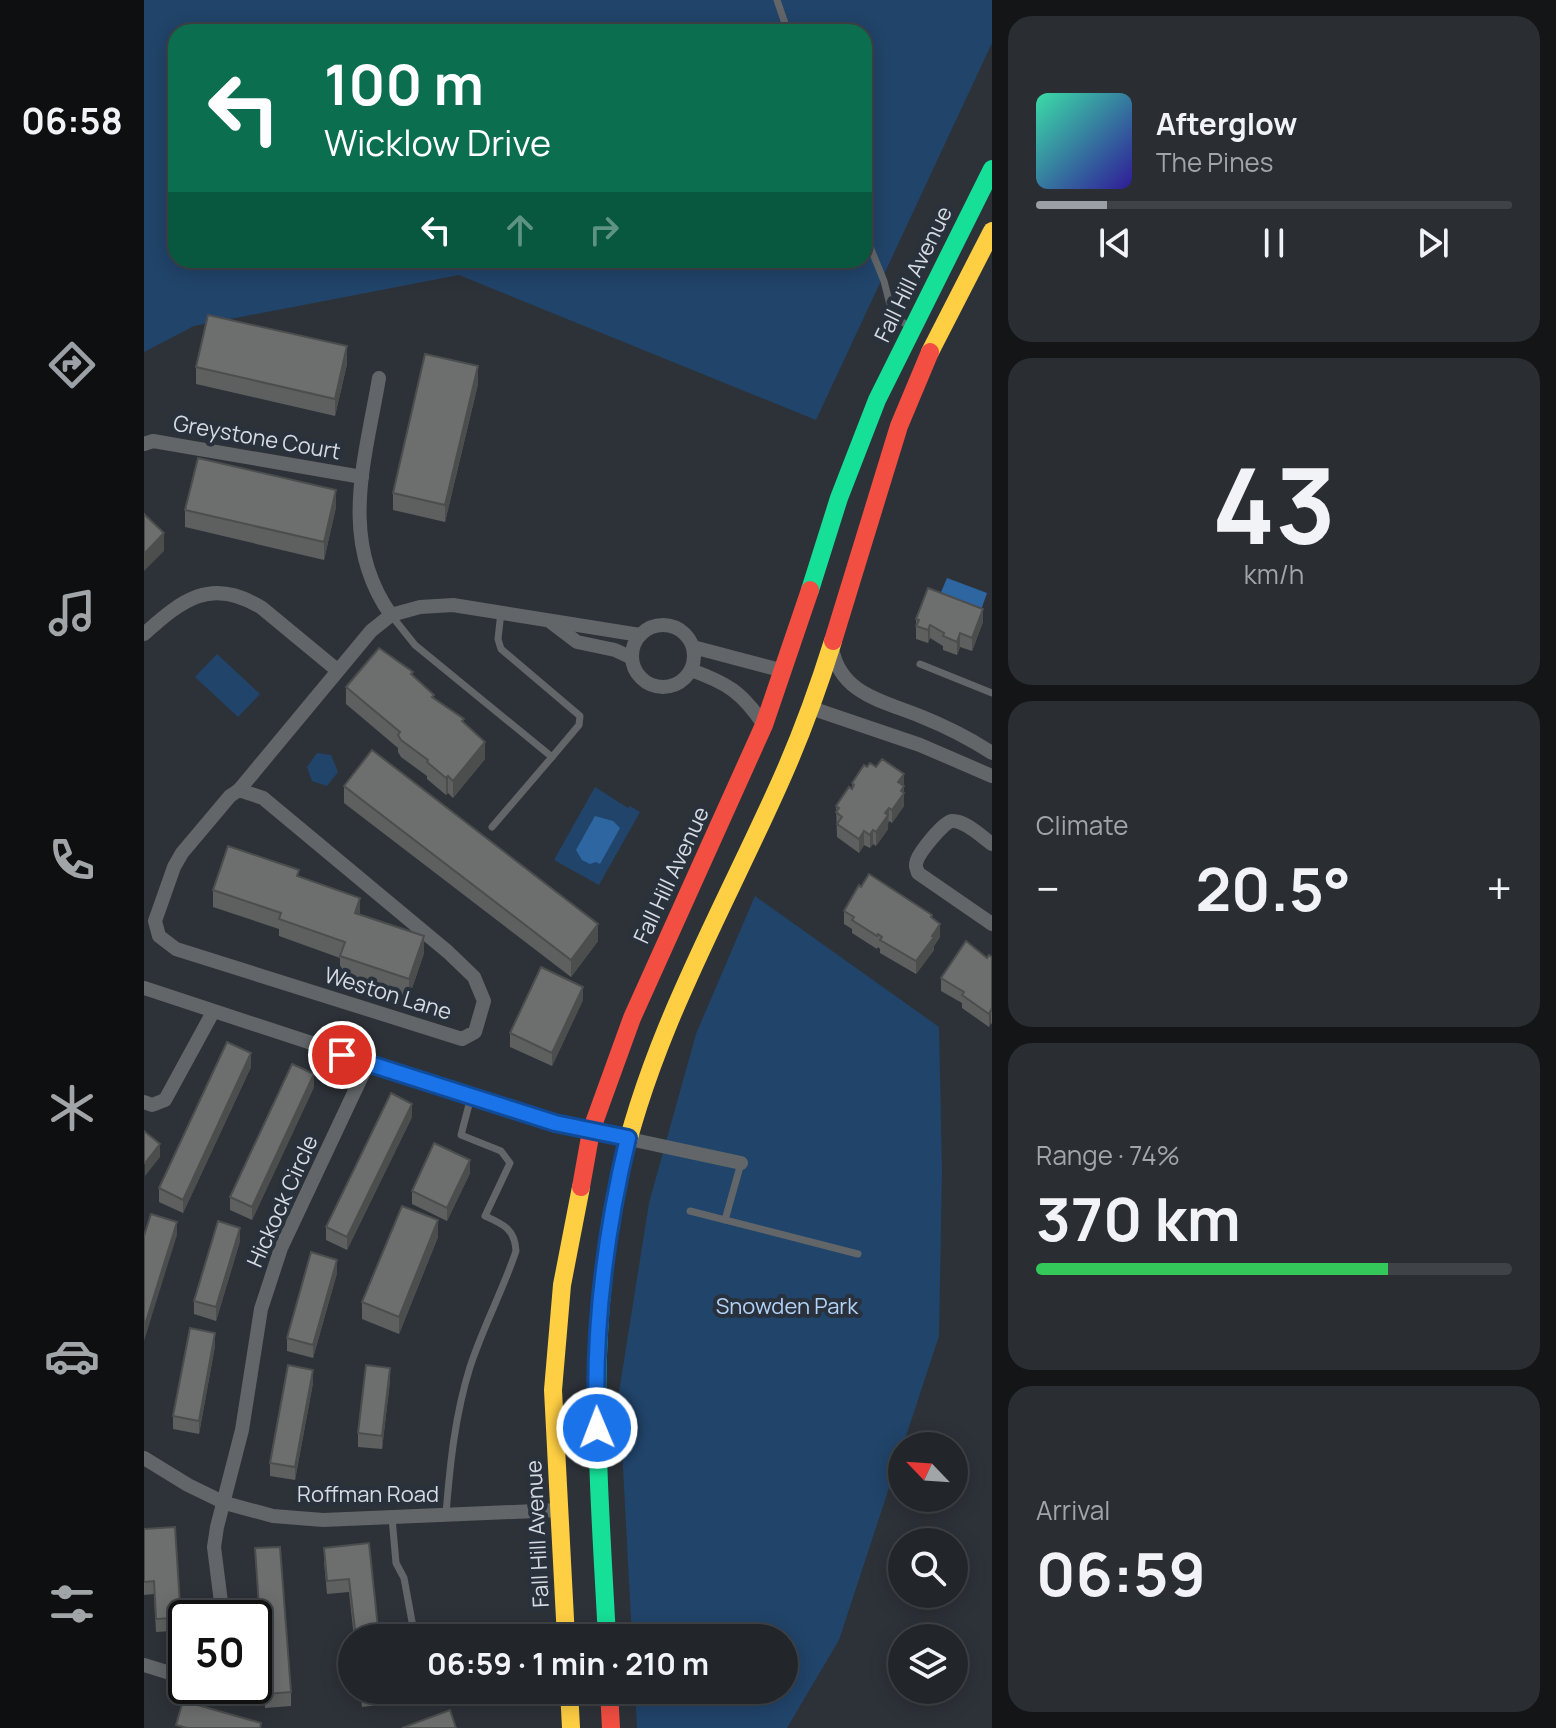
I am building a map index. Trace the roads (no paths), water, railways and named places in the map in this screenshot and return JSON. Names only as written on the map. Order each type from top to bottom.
[{"type":"main road","name":"Fall Hill Avenue","points":[[606,1624],[596,1399],[597,1351],[603,1268],[615,1192],[628,1138],[664,1031],[764,816],[858,447],[992,169]]},
{"type":"main road","name":"Fall Hill Avenue","points":[[565,1624],[553,1390],[562,1285],[591,1131],[632,1018],[764,725],[797,689],[831,642],[900,423],[925,361],[992,231]]},
{"type":"main road","points":[[570,1704],[571,1728]]},
{"type":"main road","points":[[610,1704],[611,1728]]},
{"type":"street","name":"Greystone Court","points":[[379,378],[362,477],[358,526],[361,551],[370,579],[391,615]]},
{"type":"street","name":"Greystone Court","points":[[144,444],[153,441],[362,477]]},
{"type":"street","points":[[144,634],[176,605],[193,596],[226,594],[252,601],[337,670]]},
{"type":"street","name":"Weston Lane","points":[[239,790],[263,798],[474,977],[484,1001],[475,1032],[462,1039],[176,949],[159,936],[155,921],[182,853],[230,796],[239,790],[371,631],[391,615],[420,607],[453,605],[640,635],[656,626],[675,627],[683,632],[693,647],[797,689],[992,776]]},
{"type":"street","name":"Weston Lane","points":[[548,621],[577,642],[615,650],[632,658]]},
{"type":"street","points":[[640,635],[635,642],[632,658],[639,677],[656,687],[676,685],[691,670],[693,647]]},
{"type":"street","points":[[831,642],[837,667],[857,690],[950,730],[992,753]]},
{"type":"street","points":[[691,670],[737,691],[764,725]]},
{"type":"street","points":[[992,844],[961,823],[952,821],[944,824],[919,856],[916,865],[918,873],[992,924]]},
{"type":"street","points":[[144,988],[471,1097],[591,1131],[741,1163]]},
{"type":"street","points":[[144,1102],[152,1105],[165,1100],[213,1012]]},
{"type":"street","name":"Hickock Circle","points":[[221,1600],[214,1547],[242,1430],[261,1309],[281,1248],[368,1063]]},
{"type":"street","name":"Roffman Road","points":[[144,1458],[225,1503],[273,1516],[323,1520],[559,1510]]},
{"type":"street","points":[[144,1665],[168,1672]]},
{"type":"lane","points":[[777,0],[785,24]]},
{"type":"lane","points":[[872,252],[892,313],[913,328]]},
{"type":"lane","points":[[492,827],[579,725],[580,716],[501,649],[498,639],[501,612]]},
{"type":"lane","points":[[391,615],[415,645],[552,757]]},
{"type":"lane","points":[[920,664],[992,693]]},
{"type":"lane","points":[[446,1516],[451,1457],[462,1398],[470,1368],[513,1260],[515,1240],[508,1228],[485,1216],[510,1163],[501,1151],[461,1135],[471,1097]]},
{"type":"lane","points":[[725,1220],[741,1163]]},
{"type":"lane","points":[[690,1211],[858,1254]]},
{"type":"lane","points":[[392,1518],[396,1563],[404,1578],[412,1624]]},
{"type":"park label","name":"Snowden Park","points":[[787,1306]]}]
